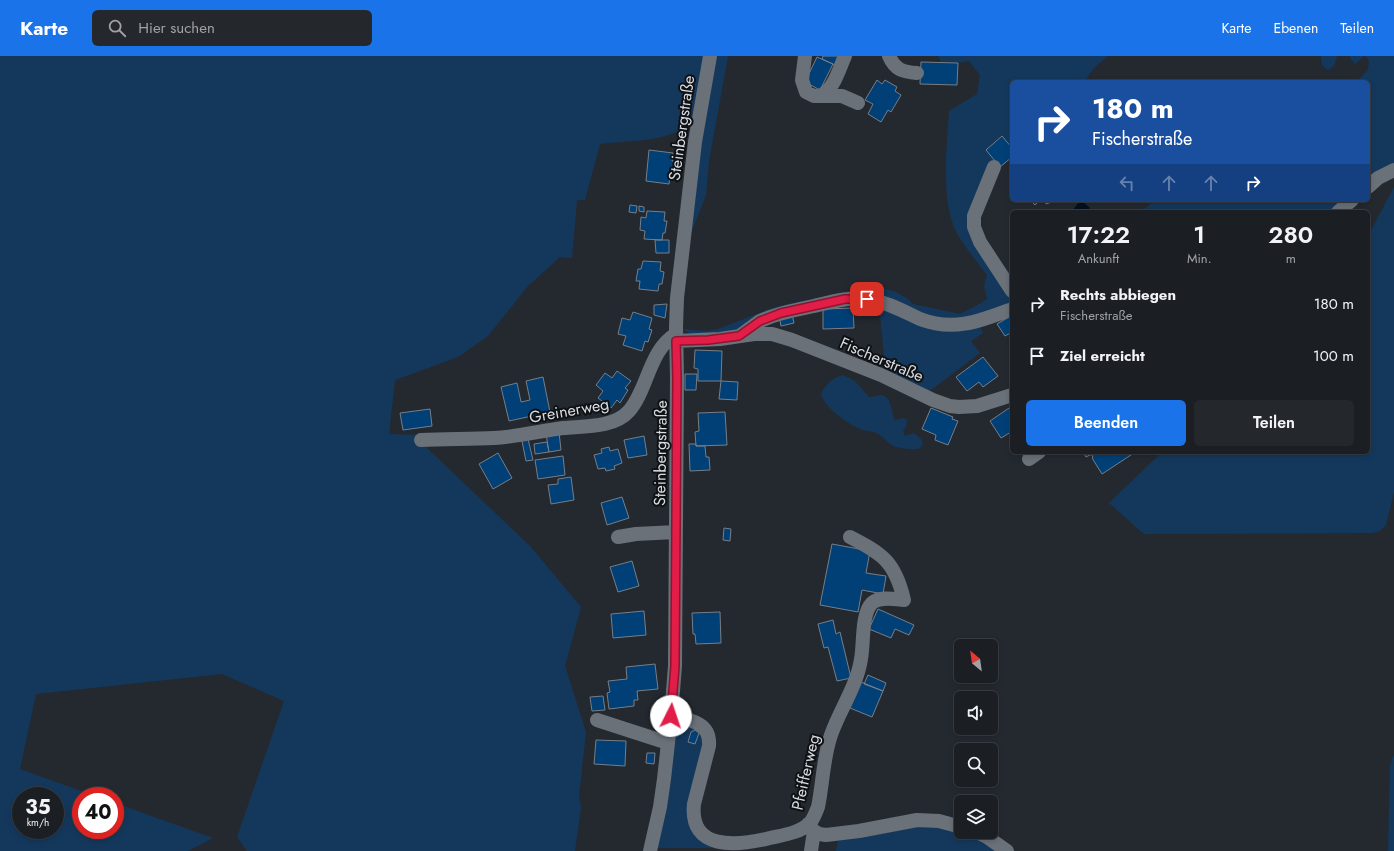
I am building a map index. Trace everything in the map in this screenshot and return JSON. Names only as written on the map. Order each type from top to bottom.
[{"type":"street","name":"Steinbergstraße","points":[[650,851],[660,806],[671,716],[675,666],[677,298],[696,142],[710,56]]},
{"type":"street","points":[[805,56],[803,84],[806,92],[820,96],[842,96],[858,103]]},
{"type":"street","points":[[820,96],[824,94],[833,82],[845,56]]},
{"type":"street","points":[[889,56],[898,69],[904,72],[917,73]]},
{"type":"street","points":[[994,167],[973,221],[976,234],[980,242],[1010,288]]},
{"type":"street","points":[[1370,185],[1378,178],[1394,170]]},
{"type":"street","points":[[1340,210],[1350,202]]},
{"type":"street","name":"Fischerstraße","points":[[739,336],[760,321],[770,317],[845,299],[861,298],[877,301],[934,324],[956,326],[975,322],[1010,310]]},
{"type":"street","name":"Fischerstraße","points":[[676,338],[708,340],[762,333],[782,336],[881,375],[933,400],[950,406],[977,406],[1010,396]]},
{"type":"street","name":"Greinerweg","points":[[421,440],[495,438],[596,424],[619,419],[634,405],[659,351],[666,341],[676,338]]},
{"type":"street","points":[[618,537],[636,534],[676,532]]},
{"type":"street","name":"Pfeifferweg","points":[[671,716],[692,720],[699,724],[709,738],[709,746],[693,812],[696,826],[704,837],[709,841],[729,845],[767,839],[807,828],[818,807],[826,755],[831,736],[860,666],[864,624],[868,608],[875,601],[889,599],[904,600],[898,577],[890,565],[865,545],[850,537]]},
{"type":"street","points":[[597,720],[668,743]]},
{"type":"street","points":[[807,828],[826,835],[916,820],[939,821],[954,825]]},
{"type":"street","points":[[807,828],[811,851]]},
{"type":"street","points":[[988,839],[1007,851]]},
{"type":"shaded area","points":[[0,56],[704,56],[693,118],[685,127],[673,133],[653,139],[600,144],[585,200],[577,200],[572,258],[560,257],[528,286],[488,336],[458,357],[395,380],[389,434],[421,435],[428,449],[530,546],[581,607],[565,666],[586,732],[579,796],[581,808],[575,851],[247,851],[237,837],[284,701],[222,674],[36,694],[20,769],[72,788],[72,839],[124,839],[124,806],[213,838],[188,851],[0,851]]},
{"type":"shaded area","points":[[716,56],[728,56],[709,161],[706,195],[690,236],[701,143]]},
{"type":"shaded area","points":[[938,56],[1108,56],[1094,68],[1085,80],[1010,80],[1010,146],[1001,136],[986,150],[996,162],[973,221],[996,257],[1010,273],[1010,306],[946,322],[877,298],[719,334],[703,336],[695,335],[688,333],[683,329],[706,331],[718,329],[775,307],[867,287],[883,288],[896,292],[908,299],[913,304],[960,314],[987,299],[984,286],[987,275],[957,233],[948,206],[946,190],[946,156],[949,111],[977,94],[980,75],[969,61],[958,63],[941,62]]},
{"type":"shaded area","points":[[1321,56],[1337,56],[1334,66],[1328,70],[1322,65]]},
{"type":"shaded area","points":[[1350,56],[1364,56],[1355,64]]},
{"type":"shaded area","points":[[1365,56],[1394,56],[1394,165],[1370,182],[1370,80],[1358,80],[1368,70],[1369,60]]},
{"type":"shaded area","points":[[1394,187],[1394,492],[1386,525],[1380,531],[1372,533],[1144,534],[1109,503],[1160,454],[1370,454],[1370,232]]},
{"type":"shaded area","points":[[1079,202],[1083,202],[1090,208],[1088,210],[1073,210]]},
{"type":"shaded area","points":[[1153,202],[1346,202],[1336,210],[1143,210]]},
{"type":"shaded area","points":[[879,305],[895,311],[978,324],[983,333],[971,341],[980,353],[927,393],[882,372],[885,365]]},
{"type":"shaded area","points":[[843,375],[855,381],[869,397],[881,395],[885,396],[891,405],[895,420],[903,418],[907,420],[906,427],[903,431],[905,436],[914,433],[921,439],[923,445],[918,449],[896,447],[880,435],[860,429],[849,423],[832,410],[827,405],[821,394],[830,382]]},
{"type":"shaded area","points":[[685,723],[704,736],[689,812],[721,848],[656,848],[677,728]]},
{"type":"shaded area","points":[[1394,754],[1394,851],[1388,851],[1390,765]]},
{"type":"shaded area","points":[[917,823],[954,831],[954,839],[983,839],[1003,851],[836,851],[839,836]]},
{"type":"building","points":[[823,56],[842,56],[837,66],[822,59]]},
{"type":"building","points":[[817,57],[833,64],[820,90],[805,82]]},
{"type":"building","points":[[921,62],[958,63],[957,85],[920,84]]},
{"type":"building","points":[[877,80],[882,84],[885,80],[897,87],[895,91],[901,95],[891,112],[888,110],[881,122],[868,114],[873,104],[865,100]]},
{"type":"building","points":[[1002,136],[1010,146],[1010,159],[1000,167],[986,150]]},
{"type":"building","points":[[649,150],[673,153],[672,161],[675,161],[673,176],[670,175],[669,184],[646,181]]},
{"type":"building","points":[[630,205],[637,206],[636,213],[629,212]]},
{"type":"building","points":[[639,206],[644,207],[644,212],[639,211]]},
{"type":"building","points":[[647,211],[665,212],[664,221],[667,221],[662,240],[644,239],[645,231],[640,230],[641,217],[646,218]]},
{"type":"building","points":[[655,240],[669,240],[669,253],[656,253]]},
{"type":"building","points":[[643,261],[661,262],[660,271],[664,272],[662,284],[659,284],[658,291],[639,289],[640,281],[636,281],[638,269],[641,269]]},
{"type":"building","points":[[667,304],[665,318],[654,315],[654,305]]},
{"type":"building","points":[[853,308],[854,328],[823,329],[823,309]]},
{"type":"building","points":[[633,312],[652,318],[649,329],[652,330],[648,342],[645,341],[642,351],[623,345],[626,336],[618,334],[622,318],[630,320]]},
{"type":"building","points":[[792,314],[794,323],[781,326],[779,316]]},
{"type":"building","points":[[1009,317],[1010,333],[1005,336],[997,324]]},
{"type":"building","points":[[695,350],[722,351],[721,381],[698,381],[698,369],[694,368]]},
{"type":"building","points":[[983,357],[998,376],[983,387],[979,382],[967,391],[956,377]]},
{"type":"building","points":[[617,371],[631,381],[625,388],[628,390],[620,403],[617,400],[611,408],[598,398],[603,391],[596,385],[605,373],[612,378]]},
{"type":"building","points":[[685,374],[697,374],[696,390],[685,390]]},
{"type":"building","points":[[543,377],[550,412],[509,421],[501,387],[517,383],[521,402],[530,400],[526,381]]},
{"type":"building","points":[[721,381],[738,382],[737,400],[719,399]]},
{"type":"building","points":[[1010,407],[1010,433],[1001,438],[990,421]]},
{"type":"building","points":[[931,408],[953,417],[952,419],[958,421],[948,445],[935,440],[936,435],[922,429]]},
{"type":"building","points":[[430,409],[432,426],[403,430],[400,413]]},
{"type":"building","points":[[725,412],[727,445],[696,446],[695,432],[699,431],[698,413]]},
{"type":"building","points":[[559,432],[561,450],[549,452],[546,434]]},
{"type":"building","points":[[644,436],[647,455],[628,458],[624,440]]},
{"type":"building","points":[[528,439],[533,460],[526,461],[522,441]]},
{"type":"building","points":[[547,442],[549,452],[535,454],[534,444]]},
{"type":"building","points":[[689,444],[705,446],[706,457],[709,457],[710,470],[690,471]]},
{"type":"building","points":[[609,447],[610,451],[618,449],[622,463],[614,466],[615,469],[606,471],[605,468],[598,469],[594,455],[602,453],[601,449]]},
{"type":"building","points":[[498,453],[512,478],[493,489],[479,464]]},
{"type":"building","points":[[1084,454],[1092,454],[1086,457]]},
{"type":"building","points":[[1091,454],[1132,454],[1102,474],[1092,458]]},
{"type":"building","points":[[563,456],[565,475],[538,479],[535,460]]},
{"type":"building","points":[[571,477],[574,500],[551,504],[548,485],[558,484],[558,479]]},
{"type":"building","points":[[622,497],[629,518],[607,525],[601,503]]},
{"type":"building","points":[[724,528],[731,529],[730,541],[723,540]]},
{"type":"building","points":[[832,544],[870,551],[866,573],[886,576],[883,594],[862,590],[858,612],[820,605]]},
{"type":"building","points":[[632,561],[639,586],[618,592],[610,567]]},
{"type":"building","points":[[878,609],[914,625],[909,635],[895,629],[891,638],[869,629]]},
{"type":"building","points":[[644,611],[646,635],[613,638],[611,614]]},
{"type":"building","points":[[720,612],[721,643],[696,644],[695,634],[693,634],[692,613]]},
{"type":"building","points":[[833,620],[836,634],[840,632],[851,678],[837,681],[828,647],[824,648],[818,624]]},
{"type":"building","points":[[655,664],[658,689],[637,691],[638,700],[634,700],[634,706],[609,709],[607,693],[610,692],[608,681],[627,679],[626,667]]},
{"type":"building","points":[[868,675],[886,683],[883,691],[864,684]]},
{"type":"building","points":[[861,682],[883,691],[872,717],[850,708]]},
{"type":"building","points":[[603,696],[605,710],[592,711],[590,697]]},
{"type":"building","points":[[695,730],[699,733],[695,744],[688,742],[691,732]]},
{"type":"building","points":[[596,740],[626,741],[625,766],[594,764]]},
{"type":"building","points":[[647,753],[655,753],[654,764],[646,763]]},
{"type":"route","points":[[671,716],[675,666],[676,341],[708,340],[739,336],[760,321],[781,313],[845,299],[867,299]]}]
